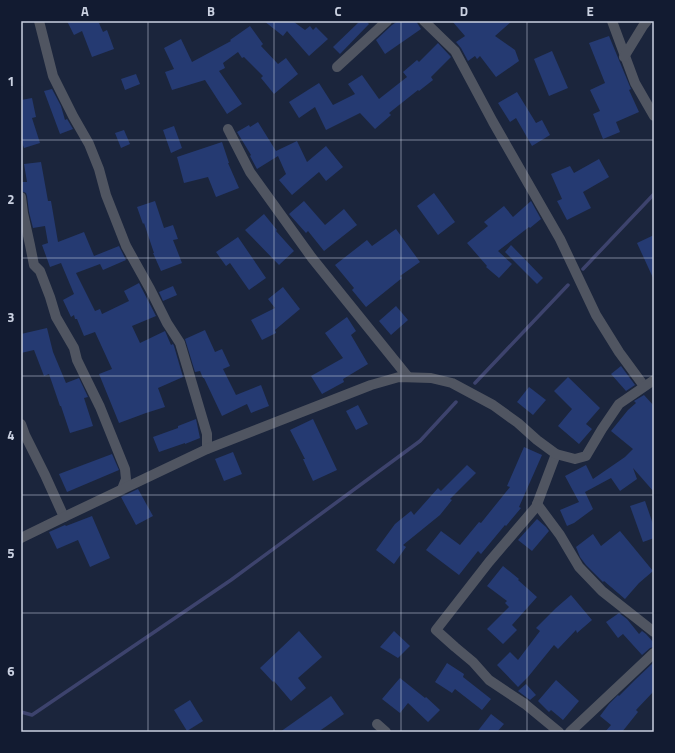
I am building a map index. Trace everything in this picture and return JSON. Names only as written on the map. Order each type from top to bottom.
[{"type":"street","points":[[39,21],[53,76],[89,144],[99,169],[106,195],[126,246],[180,343],[207,434],[207,449]]},
{"type":"street","points":[[337,67],[387,21]]},
{"type":"street","points":[[424,21],[455,51],[493,122],[560,239],[596,315],[619,352],[644,386]]},
{"type":"street","points":[[612,21],[624,57],[635,83],[654,116]]},
{"type":"street","points":[[624,57],[647,21]]},
{"type":"street","points":[[228,129],[250,172],[312,258],[408,377]]},
{"type":"street","points":[[21,197],[34,265],[40,271],[56,317],[74,348],[77,360],[100,407],[125,469],[126,479],[122,489]]},
{"type":"street","points":[[21,538],[64,516],[207,449],[371,385],[398,377],[431,378],[452,383],[493,405],[556,454],[575,459],[586,456],[602,428],[619,404],[654,380]]},
{"type":"street","points":[[21,424],[64,516]]},
{"type":"street","points":[[556,454],[536,507],[489,562],[436,630],[473,662],[488,680],[525,704],[559,732]]},
{"type":"street","points":[[537,504],[560,535],[579,567],[602,591],[654,632]]},
{"type":"street","points":[[570,732],[654,653]]},
{"type":"street","points":[[377,724],[386,732]]},
{"type":"building","points":[[67,21],[104,21],[99,23],[103,32],[107,30],[114,49],[92,57],[82,31],[74,35]]},
{"type":"building","points":[[264,21],[295,21],[294,22],[305,30],[310,26],[313,30],[316,27],[328,39],[309,56],[287,31],[283,36]]},
{"type":"building","points":[[360,21],[366,21],[369,24],[340,54],[333,47]]},
{"type":"building","points":[[398,21],[416,21],[421,29],[385,54],[376,40]]},
{"type":"building","points":[[452,21],[512,21],[495,36],[515,50],[519,61],[496,77],[480,56],[477,59],[475,56],[468,61],[456,42],[465,36]]},
{"type":"building","points":[[250,26],[263,44],[261,46],[278,64],[286,58],[298,74],[274,94],[261,78],[263,76],[244,57],[242,58],[238,52],[223,63],[225,68],[219,71],[242,104],[227,114],[205,80],[172,90],[165,72],[174,69],[164,48],[181,39],[192,62],[231,41],[230,40]]},
{"type":"building","points":[[609,36],[631,89],[629,90],[639,112],[616,122],[620,132],[603,139],[593,114],[600,111],[590,90],[605,83],[589,43]]},
{"type":"building","points":[[438,43],[451,57],[431,77],[433,80],[389,113],[391,115],[375,129],[360,113],[326,130],[315,107],[299,118],[289,102],[319,83],[333,105],[355,94],[348,84],[362,75],[379,99],[407,77],[403,72],[417,60],[419,62]]},
{"type":"building","points":[[552,51],[568,88],[549,96],[534,59]]},
{"type":"building","points":[[136,74],[140,84],[125,90],[121,79]]},
{"type":"building","points":[[52,89],[61,106],[65,120],[67,119],[73,129],[60,134],[44,91]]},
{"type":"building","points":[[517,92],[536,123],[542,120],[550,135],[532,146],[516,118],[510,122],[498,103]]},
{"type":"building","points":[[32,98],[36,117],[32,118],[40,143],[24,148],[21,140],[21,100]]},
{"type":"building","points":[[258,122],[276,151],[297,141],[307,162],[326,146],[343,167],[326,181],[319,172],[292,195],[279,180],[286,174],[278,156],[257,169],[250,156],[251,155],[237,132]]},
{"type":"building","points":[[174,126],[182,148],[171,153],[163,130]]},
{"type":"building","points":[[124,130],[130,144],[121,148],[115,133]]},
{"type":"building","points":[[222,142],[228,163],[239,188],[216,197],[208,177],[184,183],[177,157]]},
{"type":"building","points":[[599,159],[609,177],[583,192],[591,208],[567,220],[557,201],[562,199],[551,174],[570,166],[574,173]]},
{"type":"building","points":[[41,162],[48,201],[51,201],[58,242],[84,232],[94,256],[119,246],[126,260],[103,270],[100,264],[76,273],[95,311],[100,309],[102,314],[129,301],[124,291],[139,283],[156,316],[132,326],[140,343],[165,331],[171,345],[173,344],[183,377],[158,388],[165,407],[119,423],[99,374],[112,369],[95,332],[84,336],[77,319],[75,319],[74,315],[71,317],[63,300],[74,294],[61,263],[50,267],[42,245],[48,243],[45,226],[33,228],[27,196],[26,193],[21,191],[21,182],[27,182],[24,164]]},
{"type":"building","points":[[434,193],[455,222],[438,235],[417,206]]},
{"type":"building","points":[[155,201],[164,228],[173,225],[178,239],[173,240],[182,263],[161,271],[137,207]]},
{"type":"building","points":[[304,201],[325,225],[344,209],[357,225],[324,251],[308,231],[306,233],[289,214]]},
{"type":"building","points":[[531,201],[541,219],[498,251],[512,264],[499,278],[486,267],[487,266],[467,243],[488,226],[484,222],[504,206],[513,217]]},
{"type":"building","points":[[264,214],[277,230],[276,231],[294,251],[279,265],[245,230]]},
{"type":"building","points":[[396,229],[420,262],[400,276],[402,278],[366,307],[352,290],[354,288],[335,265],[367,240],[372,246]]},
{"type":"building","points":[[654,235],[654,280],[637,243]]},
{"type":"building","points":[[238,237],[266,278],[249,290],[230,263],[226,266],[216,252]]},
{"type":"building","points":[[511,245],[543,278],[537,284],[505,252]]},
{"type":"building","points":[[173,286],[177,295],[163,301],[159,292]]},
{"type":"building","points":[[283,287],[300,309],[275,330],[276,333],[262,340],[251,320],[275,308],[268,299]]},
{"type":"building","points":[[396,306],[408,320],[391,335],[379,321]]},
{"type":"building","points":[[347,317],[356,331],[351,335],[368,364],[343,379],[344,382],[322,394],[311,376],[343,358],[325,333]]},
{"type":"building","points":[[47,328],[53,352],[66,383],[79,378],[88,397],[84,398],[93,426],[70,433],[49,374],[44,376],[34,350],[21,353],[21,334]]},
{"type":"building","points":[[205,330],[215,352],[222,349],[230,366],[223,369],[236,395],[261,385],[269,406],[251,413],[247,404],[222,416],[200,371],[195,372],[185,339]]},
{"type":"building","points":[[621,366],[635,385],[626,391],[611,374]]},
{"type":"building","points":[[568,377],[600,408],[586,424],[592,429],[579,444],[558,426],[572,409],[554,391]]},
{"type":"building","points":[[529,387],[546,400],[533,415],[517,402]]},
{"type":"building","points":[[644,395],[654,406],[654,492],[633,468],[637,479],[620,491],[611,478],[585,492],[593,509],[574,523],[567,526],[560,510],[579,502],[565,476],[586,465],[593,479],[625,457],[633,449],[611,431],[628,410],[636,403],[634,401]]},
{"type":"building","points":[[358,405],[368,424],[356,430],[346,411]]},
{"type":"building","points":[[196,419],[200,438],[159,452],[153,437],[178,428],[178,426]]},
{"type":"building","points":[[313,419],[337,470],[313,481],[303,459],[305,459],[290,430]]},
{"type":"building","points":[[524,447],[542,455],[519,507],[521,508],[481,554],[478,551],[459,575],[426,550],[441,531],[460,545],[479,522],[481,523],[510,487],[507,486]]},
{"type":"building","points":[[233,452],[242,474],[224,481],[215,459]]},
{"type":"building","points":[[112,454],[119,470],[67,492],[59,474]]},
{"type":"building","points":[[467,465],[476,473],[450,499],[452,500],[440,515],[403,545],[406,547],[394,564],[376,550],[395,524],[411,511],[414,515],[438,488],[441,491]]},
{"type":"building","points":[[138,489],[153,516],[136,525],[121,497]]},
{"type":"building","points":[[645,501],[654,527],[654,538],[643,542],[630,506]]},
{"type":"building","points":[[92,516],[110,558],[90,567],[78,540],[57,549],[49,532]]},
{"type":"building","points":[[537,519],[549,531],[532,551],[518,540]]},
{"type":"building","points":[[620,531],[653,571],[639,583],[625,599],[604,581],[603,582],[586,565],[580,557],[576,547],[593,534],[601,546]]},
{"type":"building","points":[[503,566],[537,597],[512,625],[517,630],[503,644],[487,629],[509,607],[505,603],[507,601],[487,586]]},
{"type":"building","points":[[571,595],[592,620],[577,633],[576,630],[558,649],[554,645],[518,687],[497,665],[510,652],[518,660],[540,631],[536,628]]},
{"type":"building","points":[[619,613],[627,619],[639,634],[642,631],[646,634],[654,643],[654,647],[650,648],[642,655],[623,634],[618,638],[606,622]]},
{"type":"building","points":[[299,631],[322,657],[298,678],[306,688],[291,701],[274,681],[273,682],[260,668]]},
{"type":"building","points":[[394,631],[410,646],[398,658],[380,647]]},
{"type":"building","points":[[654,662],[654,691],[636,710],[638,712],[622,732],[605,732],[611,725],[600,716],[618,695],[619,696]]},
{"type":"building","points":[[447,663],[464,674],[463,677],[491,699],[482,710],[455,689],[452,693],[435,682]]},
{"type":"building","points":[[400,678],[425,698],[426,697],[440,710],[428,722],[408,703],[400,713],[382,699]]},
{"type":"building","points":[[556,680],[579,701],[563,720],[551,710],[549,712],[538,701]]},
{"type":"building","points":[[526,684],[536,695],[530,700],[518,691]]},
{"type":"building","points":[[331,696],[344,714],[318,732],[280,732]]},
{"type":"building","points":[[190,700],[203,721],[187,731],[174,710]]},
{"type":"building","points":[[491,714],[504,724],[497,732],[477,732]]},
{"type":"waterway","points":[[583,269],[654,194]]},
{"type":"waterway","points":[[475,383],[568,285]]},
{"type":"waterway","points":[[21,712],[32,715],[231,580],[420,441],[456,402]]}]
